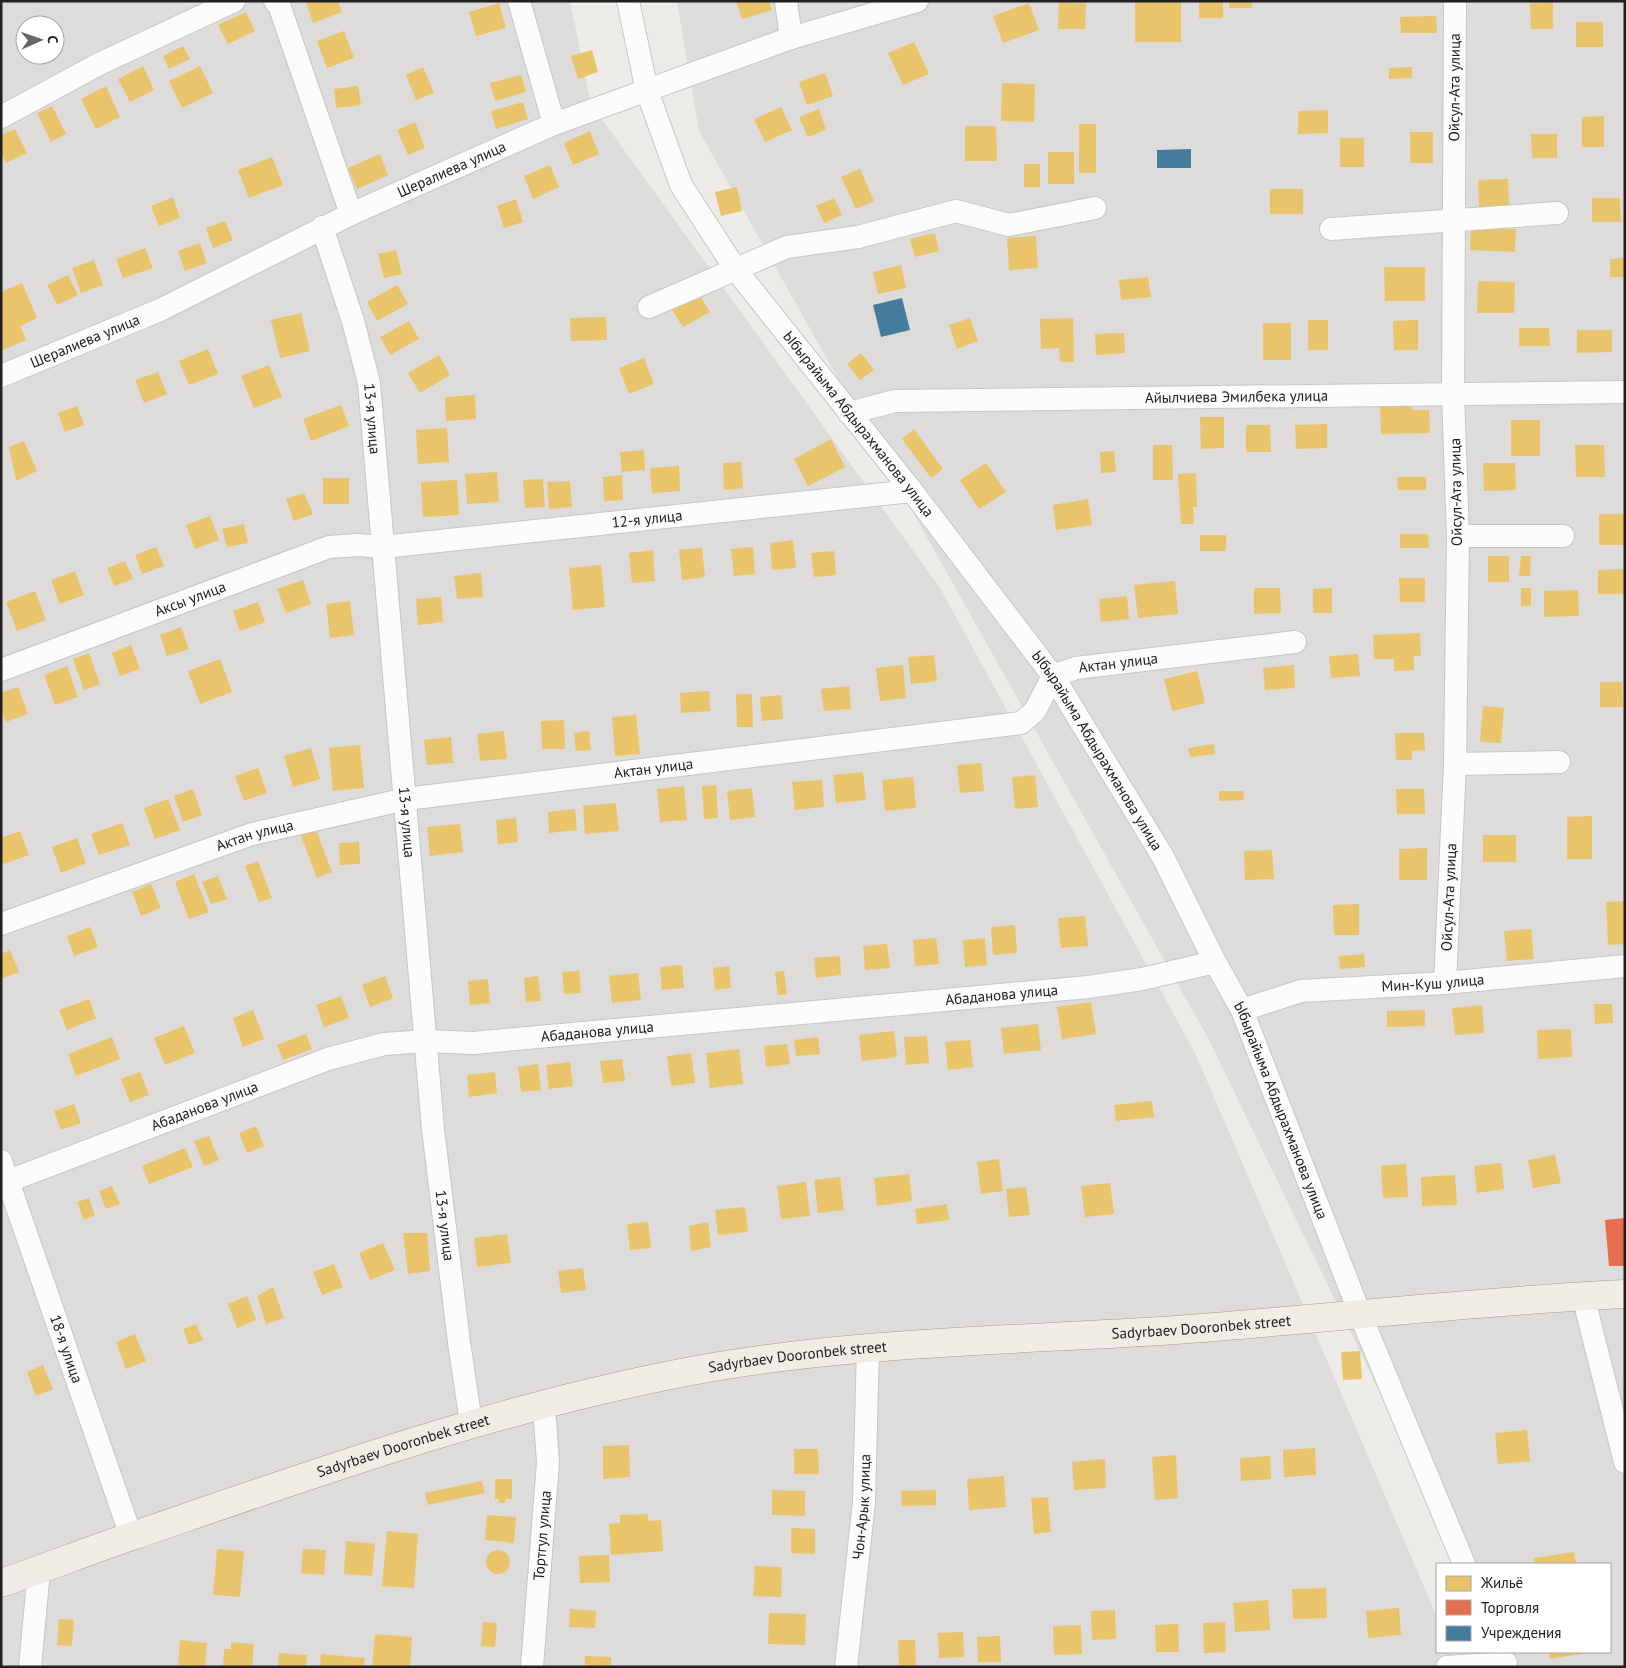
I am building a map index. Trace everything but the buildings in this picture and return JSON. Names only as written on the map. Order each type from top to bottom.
[{"type":"main road","name":"Sadyrbaev Dooronbek street","points":[[3,1580],[39,1570],[131,1536],[472,1423],[541,1405],[686,1372],[799,1354],[868,1347],[1177,1330],[1625,1294]]},
{"type":"street","points":[[1,117],[99,64],[234,1]]},
{"type":"street","points":[[275,1],[278,2],[351,214]]},
{"type":"street","points":[[519,1],[554,124]]},
{"type":"street","name":"Ыбырайыма Абдырахманова улица","points":[[628,1],[647,91],[682,185],[736,270],[912,491],[1054,676],[1163,857],[1215,962],[1242,1010],[1360,1314],[1464,1563]]},
{"type":"street","points":[[786,1],[791,38]]},
{"type":"street","name":"Шералиева улица","points":[[1,376],[160,310],[322,227],[554,124],[791,38],[916,1]]},
{"type":"street","name":"Ойсул-Ата улица","points":[[1445,983],[1455,764],[1458,536],[1454,395],[1455,1]]},
{"type":"street","points":[[649,307],[787,248],[858,237],[956,211],[1009,225],[1095,208]]},
{"type":"street","points":[[1331,229],[1557,213]]},
{"type":"street","name":"13-я улица","points":[[322,227],[354,321],[369,383],[427,1041],[433,1129],[459,1342],[472,1423]]},
{"type":"street","name":"Айылчиева Эмилбека улица","points":[[849,413],[896,402],[1625,392]]},
{"type":"street","name":"12-я улица","points":[[383,547],[912,491]]},
{"type":"street","points":[[1458,536],[1563,536]]},
{"type":"street","name":"Аксы улица","points":[[1,670],[330,547],[358,545],[383,547]]},
{"type":"street","name":"Актан улица","points":[[1,924],[252,834],[406,799],[1020,723],[1035,711],[1054,676],[1076,668],[1296,642]]},
{"type":"street","points":[[1455,764],[1559,762]]},
{"type":"street","name":"Абаданова улица","points":[[4,1176],[328,1059],[384,1044],[427,1041],[473,1043],[1088,986],[1142,979],[1215,962]]},
{"type":"street","name":"Мин-Куш улица","points":[[1242,1010],[1301,991],[1445,983],[1625,966]]},
{"type":"street","name":"18-я улица","points":[[4,1176],[131,1536]]},
{"type":"street","points":[[1583,1296],[1625,1462]]},
{"type":"street","name":"Чон-Арык улица","points":[[846,1667],[864,1502],[868,1347]]},
{"type":"street","name":"Тортгул улица","points":[[532,1667],[548,1462],[545,1420],[541,1405]]},
{"type":"street","points":[[30,1667],[39,1570]]},
{"type":"street","points":[[1447,1667],[1505,1661]]},
{"type":"shaded area","points":[[1,1],[570,1],[591,104],[940,588],[1195,1053],[1436,1615],[1436,1653],[1452,1653],[1459,1667],[1,1667]]},
{"type":"shaded area","points":[[677,1],[1625,1],[1625,1667],[1512,1667],[1505,1653],[1611,1653],[1611,1563],[1463,1563],[1209,1040],[699,131]]}]
